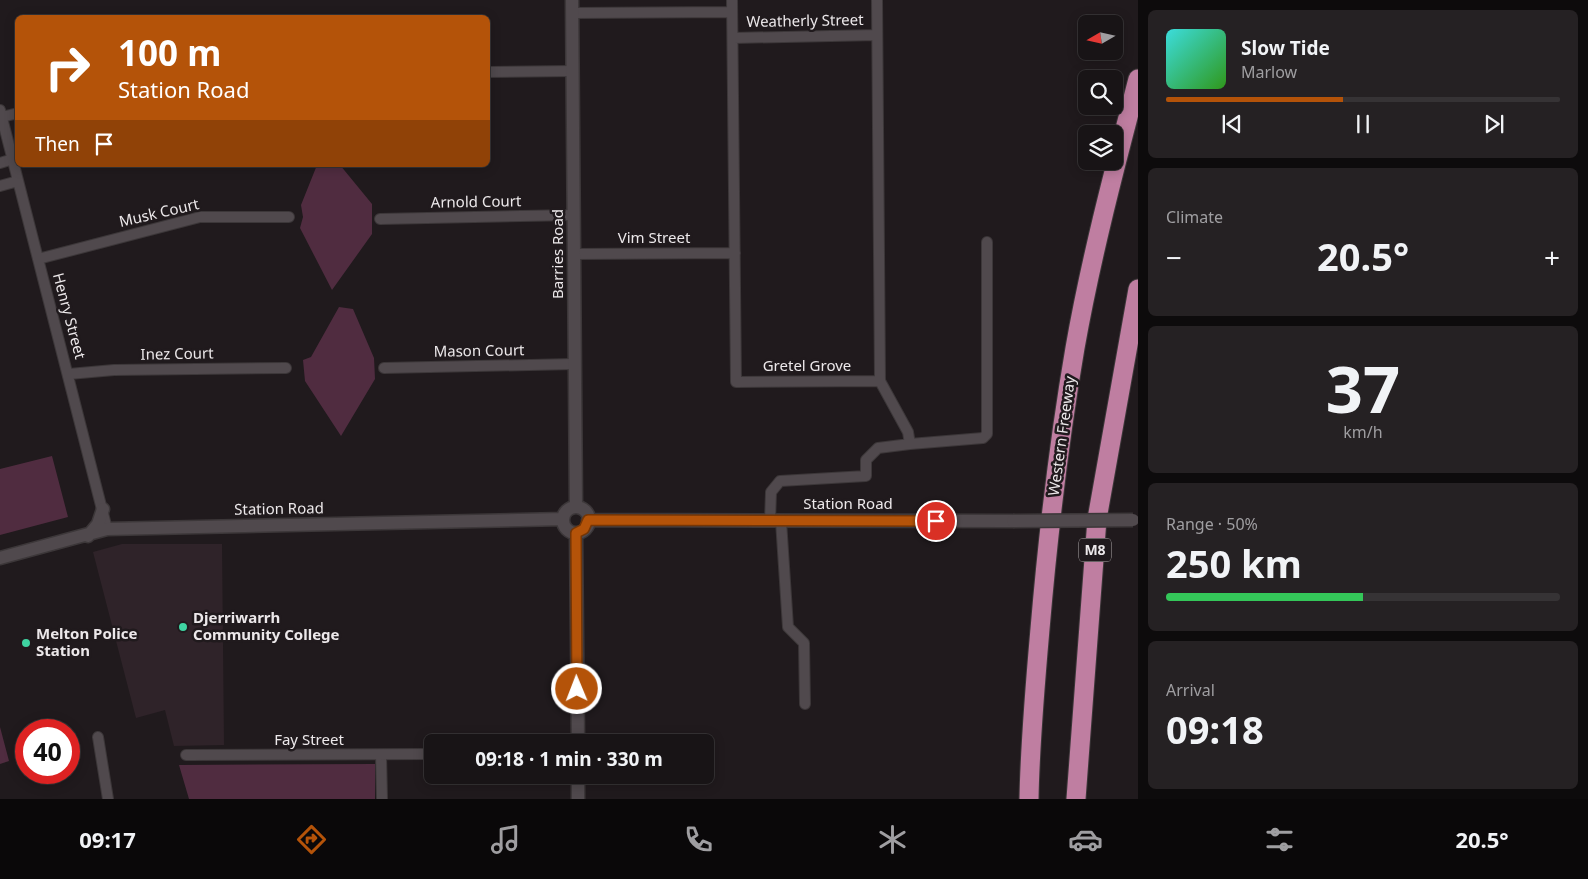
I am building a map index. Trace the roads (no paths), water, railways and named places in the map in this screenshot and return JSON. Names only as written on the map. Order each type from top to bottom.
[{"type":"highway","name":"Western Freeway","points":[[1029,799],[1030,748],[1045,565],[1059,451],[1075,347],[1098,240],[1138,78]]},
{"type":"highway","name":"M8","points":[[1076,799],[1097,518],[1138,289]]},
{"type":"street","name":"Barries Road","points":[[572,0],[576,507]]},
{"type":"street","name":"Gretel Grove","points":[[732,0],[736,382],[880,381]]},
{"type":"street","points":[[877,0],[880,381],[908,432],[910,444]]},
{"type":"street","name":"Weatherly Street","points":[[572,14],[732,12]]},
{"type":"street","name":"Weatherly Street","points":[[732,38],[878,35]]},
{"type":"street","points":[[490,72],[573,71]]},
{"type":"street","points":[[1,113],[15,113]]},
{"type":"street","name":"Henry Street","points":[[1,113],[108,529]]},
{"type":"street","points":[[0,163],[13,159]]},
{"type":"street","points":[[0,186],[18,181]]},
{"type":"street","name":"Musk Court","points":[[38,259],[200,216],[289,217]]},
{"type":"street","name":"Arnold Court","points":[[380,219],[574,216]]},
{"type":"street","points":[[805,704],[804,643],[788,627],[770,492],[780,482],[866,476],[866,460],[878,448],[983,438],[986,434],[987,242]]},
{"type":"street","name":"Vim Street","points":[[574,254],[735,253]]},
{"type":"street","name":"Mason Court","points":[[384,368],[574,364]]},
{"type":"street","name":"Inez Court","points":[[69,374],[114,370],[286,368]]},
{"type":"street","points":[[576,507],[584,511],[588,520],[584,529],[576,533],[565,527],[563,519],[566,512],[576,507]]},
{"type":"street","points":[[88,536],[98,524],[103,509]]},
{"type":"street","name":"Station Road","points":[[0,558],[88,536],[108,529],[563,519]]},
{"type":"street","name":"Station Road","points":[[588,520],[1135,520]]},
{"type":"street","points":[[576,533],[578,734]]},
{"type":"street","points":[[98,737],[108,799]]},
{"type":"street","name":"Fay Street","points":[[186,755],[424,754]]},
{"type":"street","points":[[381,755],[382,799]]},
{"type":"street","points":[[578,784],[578,799]]},
{"type":"place","name":"Djerriwarrh Community College","points":[[183,627]]},
{"type":"place","name":"Melton Police Station","points":[[26,643]]}]
